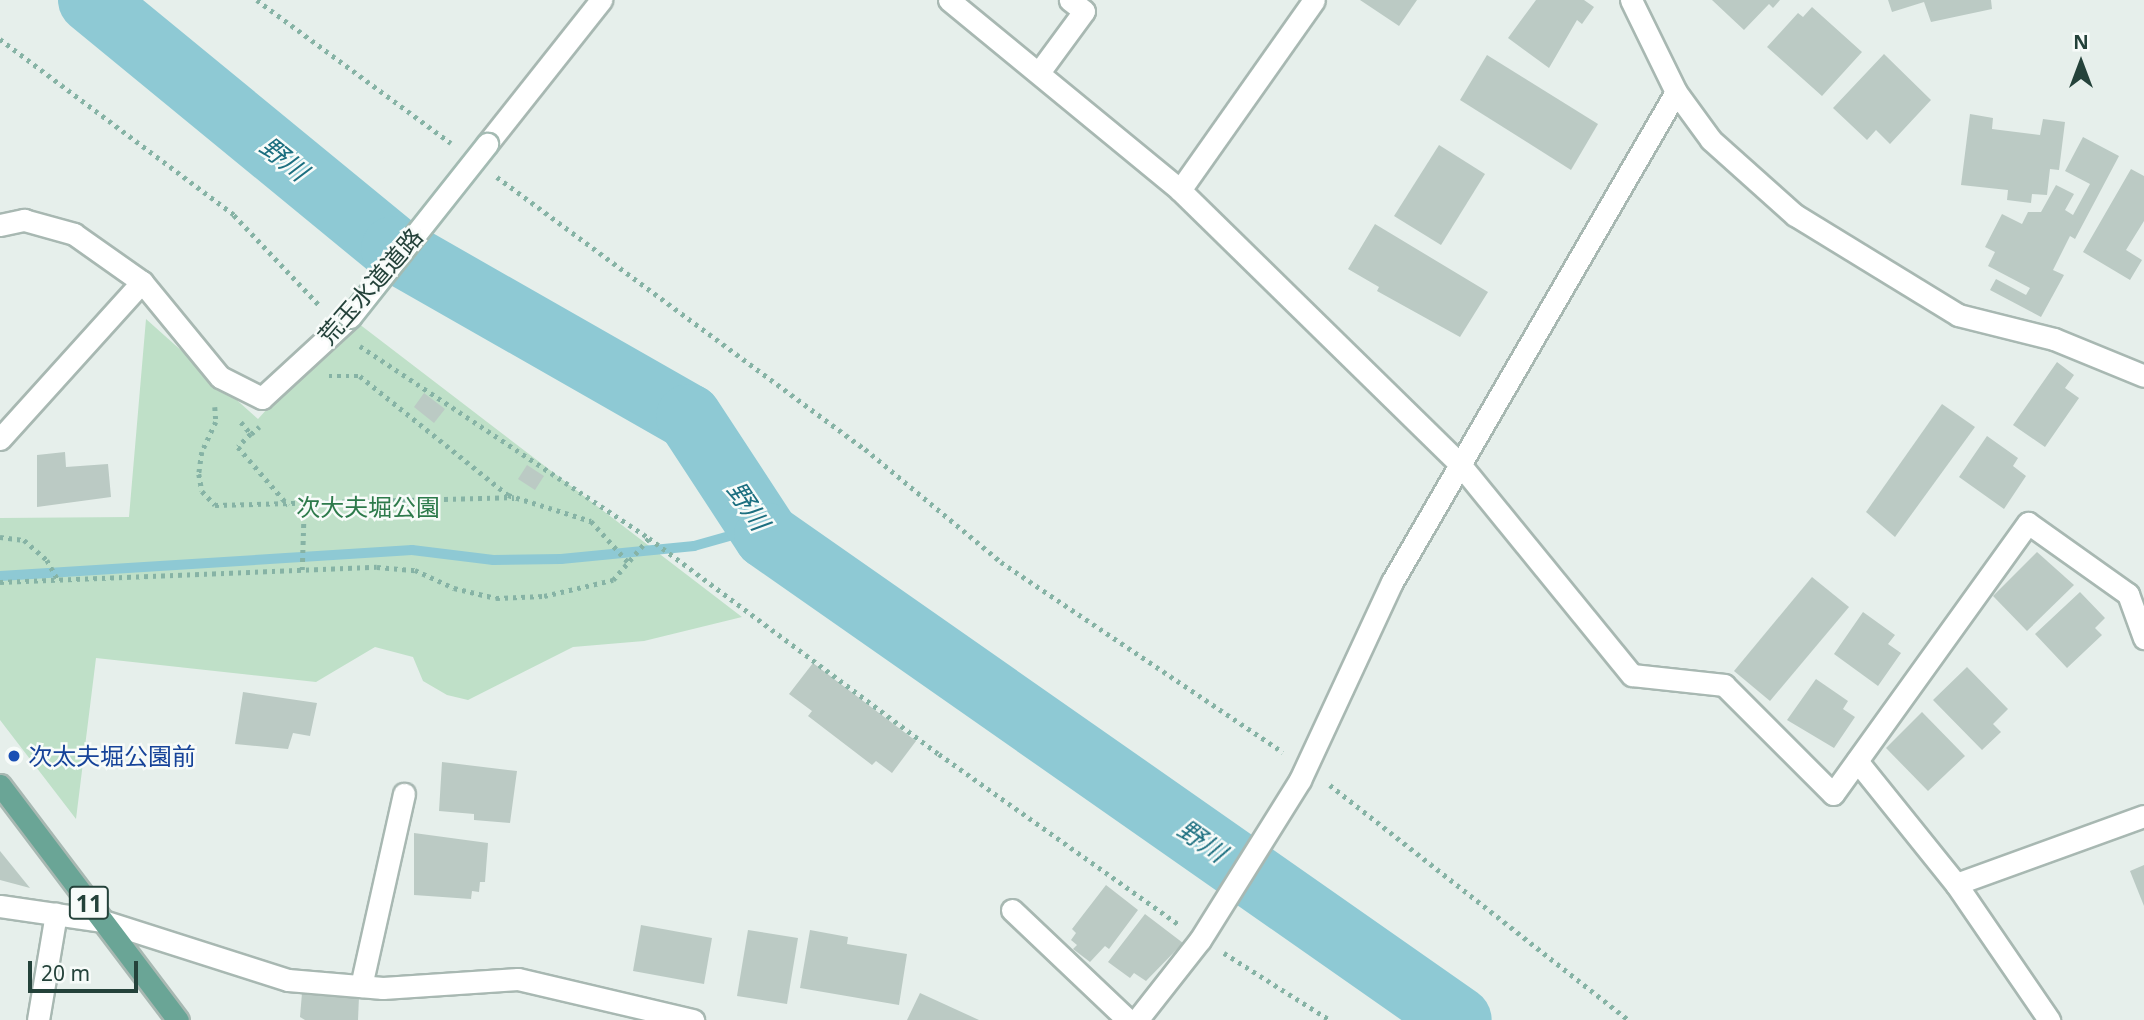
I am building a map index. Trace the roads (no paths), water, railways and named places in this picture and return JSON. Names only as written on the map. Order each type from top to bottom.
[{"type":"main road","name":"11","points":[[0,785],[178,1020]]},
{"type":"street","name":"荒玉水道道路","points":[[142,282],[220,377],[262,398],[345,322],[601,0]]},
{"type":"street","points":[[949,0],[1040,71],[1180,190],[1458,461],[1632,675],[1724,685],[1833,794],[2028,523],[2128,594],[2144,638]]},
{"type":"street","points":[[1040,71],[1084,11],[1070,0]]},
{"type":"street","points":[[1180,190],[1314,0]]},
{"type":"street","points":[[1631,0],[1676,92],[1711,140],[1795,215],[1958,315],[2054,339],[2141,368]]},
{"type":"street","points":[[1137,1020],[1200,940],[1303,774],[1392,582],[1458,461],[1676,92]]},
{"type":"street","points":[[0,225],[24,220],[74,234],[142,282],[0,439]]},
{"type":"street","points":[[1857,761],[1956,884],[2049,1020]]},
{"type":"street","points":[[361,986],[404,794]]},
{"type":"street","points":[[1956,884],[2144,816]]},
{"type":"street","points":[[0,906],[103,921],[288,980],[361,986],[518,979],[692,1020]]},
{"type":"street","points":[[1012,910],[1128,1020]]},
{"type":"street","points":[[38,1020],[46,912]]},
{"type":"waterway","name":"野川","points":[[91,0],[394,249],[689,417],[767,536],[1459,1020]]},
{"type":"waterway","points":[[0,576],[412,550],[493,560],[561,559],[694,546],[761,527]]},
{"type":"place","name":"次太夫堀公園前","points":[[14,756]]},
{"type":"park label","name":"次大夫堀公園","points":[[368,507]]}]
